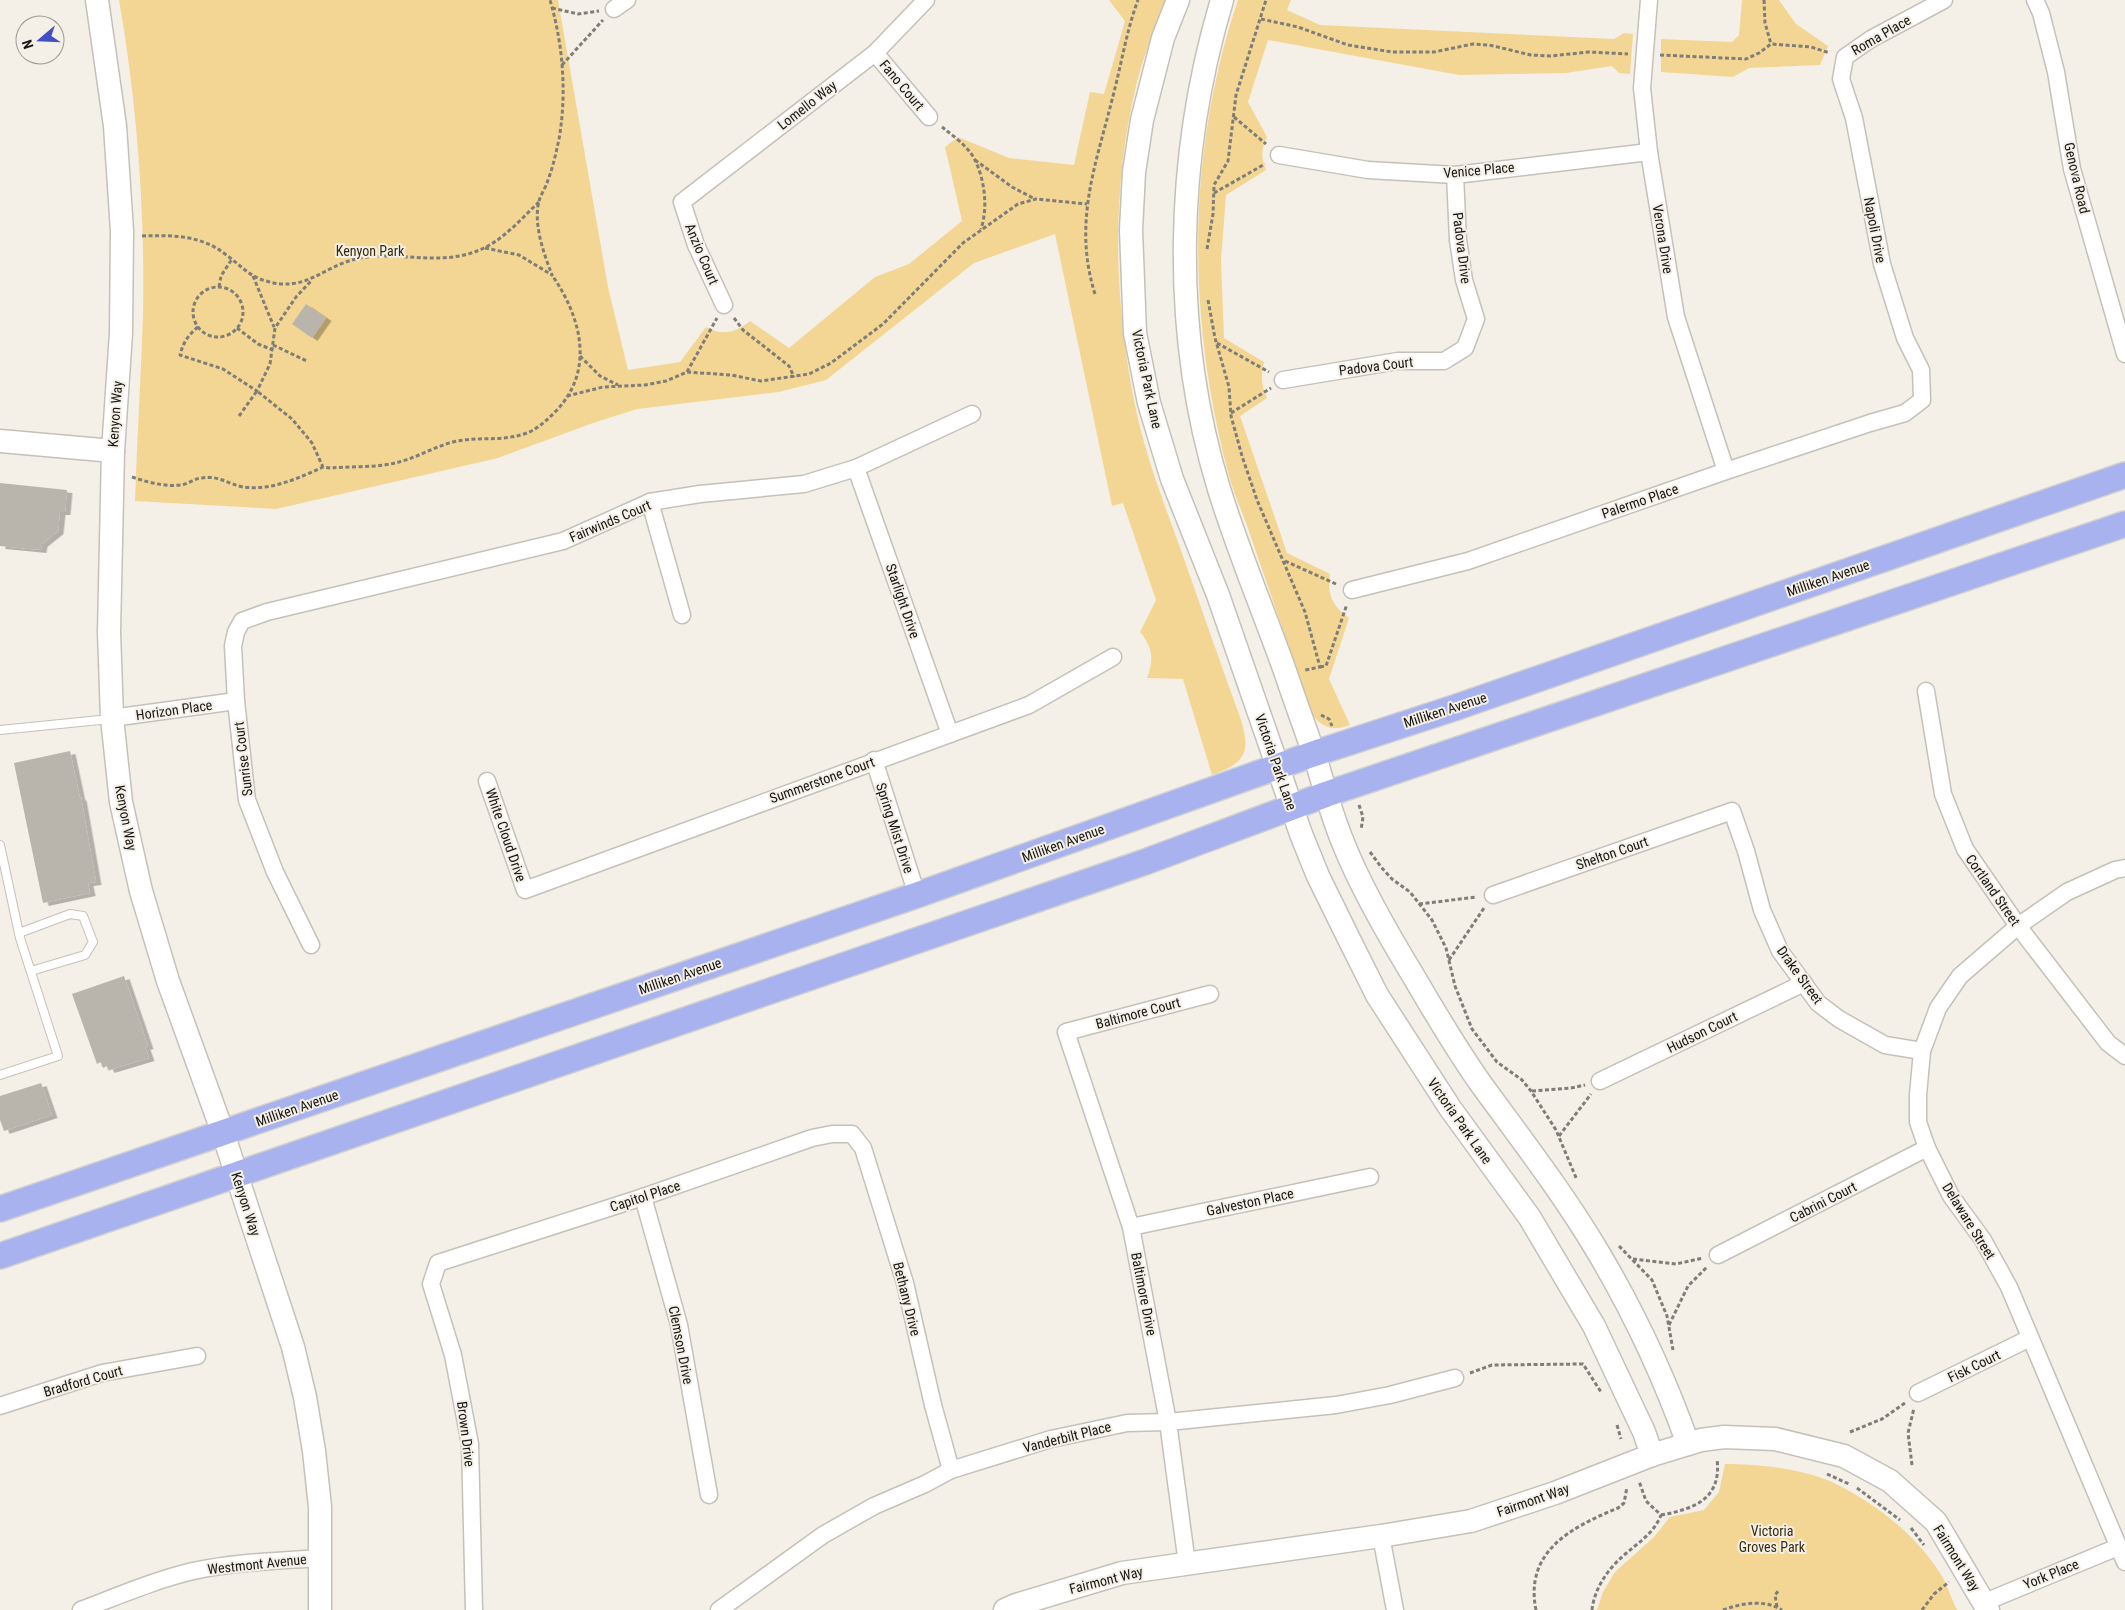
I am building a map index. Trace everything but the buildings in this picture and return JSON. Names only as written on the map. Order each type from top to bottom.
[{"type":"main road","name":"Milliken Avenue","points":[[0,1209],[917,895],[1277,766],[1454,708],[2125,475]]},
{"type":"main road","points":[[0,1256],[1145,862],[1326,794],[2125,524]]},
{"type":"street","name":"Kenyon Way","points":[[97,0],[115,126],[122,230],[121,333],[113,450],[109,632],[112,718],[121,802],[141,891],[168,981],[223,1133],[293,1347],[306,1398],[320,1507],[320,1610]]},
{"type":"street","name":"Lomello Way","points":[[682,202],[875,52],[926,0]]},
{"type":"street","name":"Victoria Park Lane","points":[[1178,0],[1163,38],[1142,120],[1134,172],[1132,247],[1135,333],[1149,403],[1172,479],[1218,595],[1277,766],[1318,876],[1377,996],[1450,1108],[1530,1218],[1610,1356],[1644,1432],[1652,1455]]},
{"type":"street","points":[[1222,0],[1206,61],[1194,126],[1186,200],[1186,268],[1189,335],[1197,398],[1219,490],[1314,754],[1345,848],[1414,978],[1478,1079],[1546,1172],[1598,1252],[1645,1342],[1688,1444]]},
{"type":"street","name":"Verona Drive","points":[[1649,0],[1642,88],[1649,152],[1676,317],[1726,471]]},
{"type":"street","name":"Roma Place","points":[[1845,56],[1871,39],[1944,0]]},
{"type":"street","name":"Genova Road","points":[[2035,0],[2041,13],[2056,72],[2072,169],[2125,354]]},
{"type":"street","name":"Fano Court","points":[[875,52],[929,117]]},
{"type":"street","name":"Napoli Drive","points":[[1845,56],[1840,79],[1854,118],[1882,264],[1905,338],[1921,370],[1922,400]]},
{"type":"street","name":"Venice Place","points":[[1279,155],[1368,170],[1455,175],[1649,152]]},
{"type":"street","name":"Padova Drive","points":[[1455,175],[1459,248],[1464,280],[1476,319],[1466,348]]},
{"type":"street","name":"Anzio Court","points":[[682,202],[696,245],[724,305]]},
{"type":"street","name":"Padova Court","points":[[1283,380],[1398,361],[1444,360],[1466,348]]},
{"type":"street","name":"Palermo Place","points":[[1352,590],[1468,561],[1870,422],[1905,413],[1922,400]]},
{"type":"street","name":"Fairwinds Court","points":[[242,621],[267,612],[563,541],[650,502],[700,494],[804,484],[856,468],[972,414]]},
{"type":"street","points":[[0,441],[113,450]]},
{"type":"street","name":"Starlight Drive","points":[[856,468],[950,734]]},
{"type":"street","points":[[650,502],[682,615]]},
{"type":"street","name":"Sunrise Court","points":[[242,621],[236,632],[233,646],[236,701],[247,800],[275,872],[311,945]]},
{"type":"street","name":"Summerstone Court","points":[[525,890],[874,760],[1029,705],[1113,657]]},
{"type":"street","name":"Cortland Street","points":[[1926,692],[1944,794],[1965,849],[2018,926],[2108,1043],[2125,1056]]},
{"type":"street","name":"Horizon Place","points":[[112,718],[236,701]]},
{"type":"street","name":"Spring Mist Drive","points":[[874,760],[917,895]]},
{"type":"street","name":"White Cloud Drive","points":[[487,781],[525,890]]},
{"type":"street","name":"Shelton Court","points":[[1493,895],[1732,811]]},
{"type":"street","name":"Drake Street","points":[[1732,811],[1746,851],[1762,910],[1776,943],[1818,1003],[1839,1019],[1885,1045],[1922,1051]]},
{"type":"street","name":"Delaware Street","points":[[2122,1554],[2009,1287],[1984,1240],[1951,1196],[1927,1148],[1918,1122],[1918,1095],[1922,1051],[1938,1008],[1960,976],[2018,926],[2068,892],[2115,870],[2125,868]]},
{"type":"street","name":"Hudson Court","points":[[1600,1081],[1804,983]]},
{"type":"street","name":"Baltimore Court","points":[[1066,1032],[1210,994]]},
{"type":"street","name":"Baltimore Drive","points":[[1066,1032],[1131,1228],[1168,1422],[1188,1564]]},
{"type":"street","name":"Capitol Place","points":[[438,1263],[643,1197],[812,1138],[832,1134],[852,1134]]},
{"type":"street","name":"Bethany Drive","points":[[852,1134],[863,1148],[905,1283],[933,1406],[951,1470]]},
{"type":"street","name":"Cabrini Court","points":[[1718,1255],[1927,1148]]},
{"type":"street","name":"Galveston Place","points":[[1131,1228],[1370,1177]]},
{"type":"street","name":"Clemson Drive","points":[[643,1197],[680,1325],[708,1496]]},
{"type":"street","name":"Brown Drive","points":[[438,1263],[431,1284],[453,1355],[470,1444],[474,1610]]},
{"type":"street","name":"Fisk Court","points":[[1918,1393],[2030,1338]]},
{"type":"street","name":"Bradford Court","points":[[0,1406],[102,1373],[197,1356]]},
{"type":"street","name":"Vanderbilt Place","points":[[719,1610],[823,1535],[874,1506],[925,1484],[951,1470],[1051,1439],[1127,1423],[1168,1422],[1336,1405],[1390,1395],[1455,1378]]},
{"type":"street","name":"Fairmont Way","points":[[1005,1610],[1122,1573],[1381,1536],[1471,1521],[1555,1493],[1652,1455],[1688,1444],[1724,1437],[1775,1439],[1844,1456],[1890,1481],[1936,1522],[1986,1606]]},
{"type":"street","points":[[1381,1536],[1395,1610]]},
{"type":"street","name":"York Place","points":[[1986,1606],[2122,1554]]},
{"type":"street","name":"Westmont Avenue","points":[[81,1610],[152,1583],[193,1571],[243,1563],[319,1558]]},
{"type":"lane","points":[[0,730],[112,718]]},
{"type":"lane","points":[[0,845],[19,933],[58,1056],[0,1075]]},
{"type":"lane","points":[[19,933],[70,914],[83,916],[93,942],[85,955],[31,971]]},
{"type":"path","points":[[132,477],[154,484],[181,485],[202,478],[220,478],[242,487],[264,487],[294,480],[323,467],[399,462],[453,442],[473,439],[502,440],[526,434],[545,423],[574,385],[580,364],[579,335],[574,314],[563,291],[552,275],[542,242],[538,220],[539,202],[548,180],[559,139],[562,108],[562,66],[559,37],[550,0]]},
{"type":"path","points":[[1095,294],[1089,276],[1087,255],[1087,204],[1091,178],[1114,94],[1131,18],[1138,0]]},
{"type":"path","points":[[1764,0],[1765,23],[1771,44]]},
{"type":"path","points":[[552,8],[578,14],[621,4]]},
{"type":"path","points":[[562,66],[586,37],[621,4]]},
{"type":"path","points":[[1261,20],[1298,27],[1348,45],[1415,54],[1473,44],[1489,45],[1531,55],[1550,56],[1589,52],[1746,59],[1759,53],[1771,44],[1811,47],[1845,56]]},
{"type":"path","points":[[929,117],[959,140],[974,160],[1012,186],[1036,199]]},
{"type":"path","points":[[1214,193],[1279,155],[1234,117]]},
{"type":"path","points":[[974,160],[985,197],[984,218],[981,230]]},
{"type":"path","points":[[567,396],[603,387],[666,382],[687,372],[731,375],[761,381],[809,374],[831,363],[883,324],[963,243],[1018,204],[1036,199],[1087,204]]},
{"type":"path","points":[[140,236],[173,236],[201,240],[232,259],[253,276],[268,282],[295,284],[312,280],[333,268],[355,259],[375,256],[424,259],[444,258],[484,248],[506,233],[539,202]]},
{"type":"path","points":[[484,248],[519,255],[552,275]]},
{"type":"path","points":[[219,287],[221,276],[232,259]]},
{"type":"path","points":[[253,276],[275,328]]},
{"type":"path","points":[[239,416],[256,391],[270,364],[275,328],[296,297],[312,280]]},
{"type":"path","points":[[219,287],[234,292],[242,306],[242,321],[238,328],[224,336],[215,337],[207,335],[198,327],[193,314],[197,297],[203,291],[219,287]]},
{"type":"path","points":[[687,372],[724,305],[743,330],[789,366],[794,377]]},
{"type":"path","points":[[198,327],[190,333],[183,343],[180,355],[223,369],[256,391],[292,419],[312,443],[323,467]]},
{"type":"path","points":[[238,328],[258,344],[273,350]]},
{"type":"path","points":[[1217,343],[1283,380],[1231,413]]},
{"type":"path","points":[[273,345],[307,361]]},
{"type":"path","points":[[580,356],[600,376],[618,386]]},
{"type":"path","points":[[1284,561],[1352,590],[1326,666],[1320,667]]},
{"type":"path","points":[[1419,904],[1493,895]]},
{"type":"path","points":[[1449,960],[1493,895]]},
{"type":"path","points":[[1531,1091],[1570,1088],[1600,1081]]},
{"type":"path","points":[[1560,1136],[1600,1081]]},
{"type":"path","points":[[1632,1259],[1676,1264],[1718,1255]]},
{"type":"path","points":[[1669,1325],[1688,1286],[1718,1255]]},
{"type":"path","points":[[1455,1378],[1492,1365],[1583,1364],[1602,1394]]},
{"type":"path","points":[[1850,1432],[1882,1419],[1918,1393]]},
{"type":"path","points":[[1912,1465],[1908,1433],[1918,1393]]},
{"type":"path","points":[[1616,1424],[1621,1439]]},
{"type":"path","points":[[1661,1515],[1697,1506],[1711,1492],[1717,1482],[1717,1459]]},
{"type":"path","points":[[1710,1461],[1724,1459]]},
{"type":"path","points":[[1821,1472],[1854,1486],[1902,1521]]},
{"type":"path","points":[[1536,1610],[1535,1576],[1543,1557],[1571,1530],[1618,1508],[1624,1503],[1626,1487],[1646,1478]]},
{"type":"path","points":[[1639,1481],[1646,1501],[1661,1515]]},
{"type":"path","points":[[1592,1610],[1598,1589],[1608,1572],[1621,1557],[1657,1526],[1661,1515]]},
{"type":"path","points":[[1910,1527],[1927,1548]]},
{"type":"path","points":[[1946,1575],[1954,1591]]},
{"type":"path","points":[[1922,1610],[1934,1594],[1950,1582]]},
{"type":"path","points":[[1777,1607],[1775,1595],[1779,1590]]},
{"type":"path","points":[[1723,1610],[1737,1605],[1757,1602],[1782,1610]]},
{"type":"green space","name":"Kenyon Park","points":[[119,0],[558,0],[608,287],[628,370],[680,362],[706,327],[718,332],[729,332],[750,321],[789,348],[875,277],[909,264],[962,221],[945,147],[958,137],[1009,158],[1074,165],[1090,92],[1104,94],[1125,21],[1109,0],[1165,0],[1136,86],[1122,168],[1118,253],[1124,337],[1142,437],[1241,720],[1245,741],[1243,755],[1232,766],[1212,775],[1183,679],[1147,678],[1151,665],[1151,654],[1148,643],[1140,632],[1156,600],[1123,503],[1112,506],[1055,234],[974,263],[826,380],[779,392],[637,409],[498,458],[276,509],[135,501],[143,314],[143,236],[135,117]]},
{"type":"green space","points":[[1238,0],[1291,0],[1287,10],[1320,25],[1614,39],[1624,33],[1633,34],[1630,74],[1619,73],[1612,66],[1566,73],[1459,75],[1268,40],[1248,102],[1267,137],[1262,154],[1266,170],[1226,195],[1221,260],[1224,338],[1264,362],[1262,380],[1267,398],[1240,416],[1287,553],[1330,574],[1329,588],[1332,599],[1338,609],[1349,618],[1329,679],[1350,725],[1339,728],[1325,726],[1312,714],[1229,476],[1215,417],[1205,357],[1198,237],[1201,177],[1209,117],[1221,58]]},
{"type":"green space","points":[[1742,0],[1779,0],[1796,24],[1828,46],[1820,65],[1749,68],[1733,77],[1661,72],[1661,39],[1732,42],[1739,35]]},
{"type":"green space","name":"Victoria Groves Park","points":[[1725,1464],[1767,1466],[1809,1474],[1834,1483],[1866,1501],[1896,1523],[1922,1549],[1943,1578],[1957,1610],[1597,1610],[1603,1592],[1615,1572],[1654,1537],[1670,1517],[1704,1510],[1719,1492]]}]
